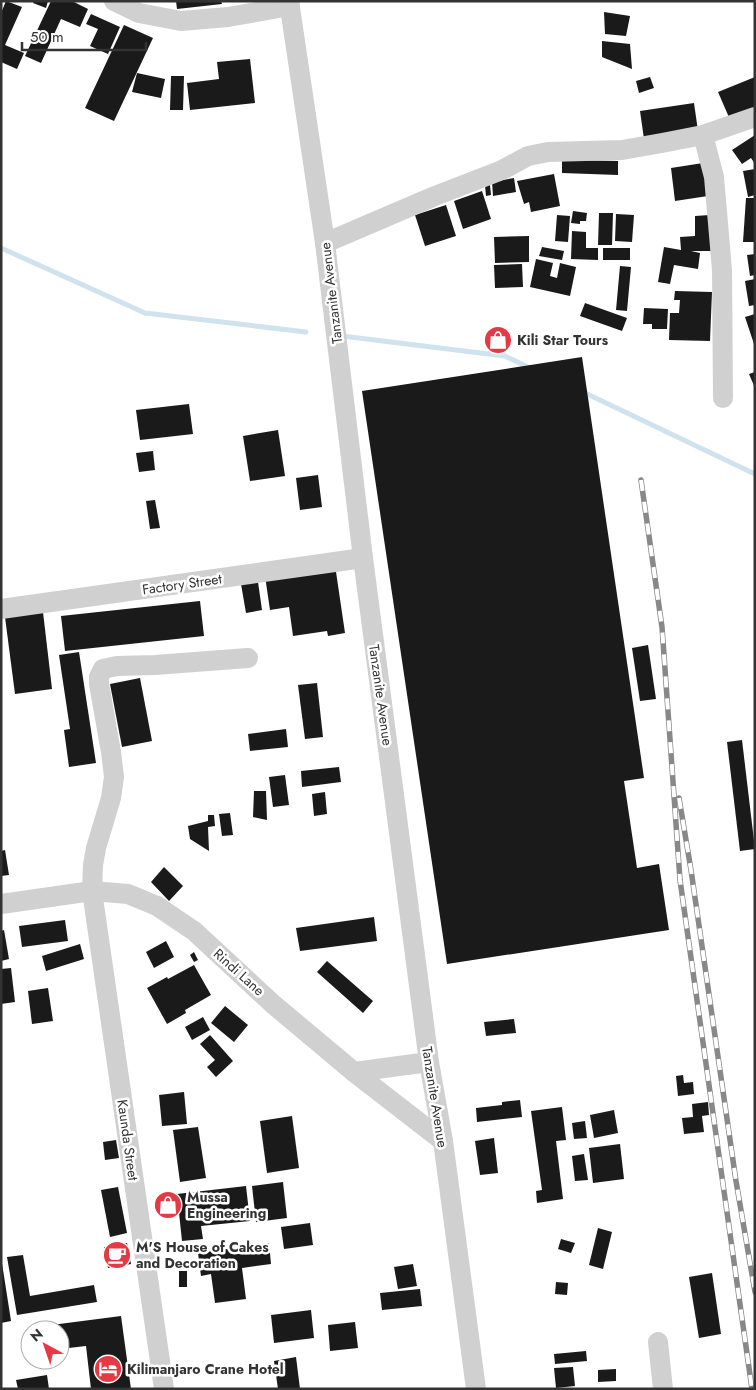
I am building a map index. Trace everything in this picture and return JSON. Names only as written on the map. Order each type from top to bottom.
[{"type":"street","points":[[114,1],[139,13],[181,21],[228,17],[290,4]]},
{"type":"street","name":"Tanzanite Avenue","points":[[290,4],[325,243],[362,558],[429,1062],[442,1141],[476,1389]]},
{"type":"street","points":[[325,243],[435,196],[502,170],[528,156],[548,152],[622,150],[703,135],[755,117]]},
{"type":"street","points":[[703,135],[714,177],[722,270],[723,398]]},
{"type":"street","name":"Factory Street","points":[[1,609],[362,558]]},
{"type":"street","name":"Kaunda Street","points":[[164,1389],[92,891],[96,848],[111,798],[114,777],[98,677],[103,668],[117,666],[248,658]]},
{"type":"street","name":"Rindi Lane","points":[[1,904],[92,891],[128,894],[157,906],[194,932],[274,1004],[354,1072],[442,1141]]},
{"type":"street","points":[[354,1072],[429,1062]]},
{"type":"street","points":[[658,1342],[663,1389]]},
{"type":"building","points":[[6,1],[22,7],[5,45],[24,53],[17,69],[1,62],[1,13]]},
{"type":"building","points":[[34,1],[48,1],[46,8],[33,3]]},
{"type":"building","points":[[51,1],[72,1],[88,9],[80,27],[61,19],[41,63],[25,56]]},
{"type":"building","points":[[176,1],[221,1],[222,4],[177,9]]},
{"type":"building","points":[[604,12],[630,16],[626,36],[605,34]]},
{"type":"building","points":[[91,14],[120,27],[108,54],[90,46],[98,29],[86,24]]},
{"type":"building","points":[[124,25],[153,38],[114,121],[85,108]]},
{"type":"building","points":[[602,41],[630,44],[632,69],[602,57]]},
{"type":"building","points":[[250,59],[255,103],[190,110],[187,83],[219,79],[217,62]]},
{"type":"building","points":[[137,73],[165,79],[161,98],[132,92]]},
{"type":"building","points":[[171,76],[184,76],[183,110],[170,110]]},
{"type":"building","points":[[650,77],[654,88],[639,93],[636,81]]},
{"type":"building","points":[[755,77],[755,112],[731,122],[718,92]]},
{"type":"building","points":[[694,103],[698,131],[644,139],[640,111]]},
{"type":"building","points":[[755,135],[755,164],[751,158],[742,164],[732,150]]},
{"type":"building","points":[[562,160],[618,161],[618,175],[562,173]]},
{"type":"building","points":[[703,163],[708,196],[675,201],[671,168]]},
{"type":"building","points":[[755,169],[755,195],[748,197],[743,171]]},
{"type":"building","points":[[554,174],[560,206],[531,212],[529,202],[524,204],[517,181]]},
{"type":"building","points":[[514,178],[516,192],[493,196],[492,182]]},
{"type":"building","points":[[485,185],[490,185],[491,195],[486,196]]},
{"type":"building","points":[[482,191],[491,219],[463,229],[454,201]]},
{"type":"building","points":[[746,198],[755,198],[755,242],[743,242]]},
{"type":"building","points":[[446,205],[456,236],[425,246],[415,215]]},
{"type":"building","points":[[573,211],[587,213],[586,221],[580,221],[580,224],[571,223]]},
{"type":"building","points":[[599,213],[613,213],[612,245],[598,245]]},
{"type":"building","points":[[616,214],[634,215],[632,242],[615,241]]},
{"type":"building","points":[[557,215],[570,216],[568,242],[555,241]]},
{"type":"building","points":[[710,215],[711,251],[691,251],[700,253],[698,269],[674,265],[670,284],[658,282],[664,247],[681,250],[680,237],[695,236],[695,216]]},
{"type":"building","points":[[572,231],[586,232],[586,248],[598,248],[598,260],[571,259]]},
{"type":"building","points":[[529,236],[529,262],[495,263],[494,237]]},
{"type":"building","points":[[542,247],[564,251],[562,260],[539,256]]},
{"type":"building","points":[[603,248],[630,248],[630,260],[603,260]]},
{"type":"building","points":[[755,254],[755,275],[750,276],[747,255]]},
{"type":"building","points":[[536,259],[553,263],[550,276],[557,278],[560,263],[576,267],[570,296],[530,287]]},
{"type":"building","points":[[522,264],[523,287],[495,288],[494,265]]},
{"type":"building","points":[[620,266],[631,267],[627,311],[616,310]]},
{"type":"building","points":[[755,279],[755,305],[749,306],[745,281]]},
{"type":"building","points":[[675,291],[712,292],[710,341],[669,340],[670,313],[679,313],[680,300],[674,300]]},
{"type":"building","points":[[585,303],[627,318],[622,331],[580,316]]},
{"type":"building","points":[[644,308],[668,309],[667,329],[652,329],[652,324],[643,324]]},
{"type":"building","points":[[755,314],[755,344],[754,344],[745,317]]},
{"type":"building","points":[[582,357],[644,778],[624,781],[637,868],[659,864],[669,930],[447,964],[362,391]]},
{"type":"building","points":[[755,372],[755,388],[749,374]]},
{"type":"building","points":[[189,404],[193,434],[140,440],[136,410]]},
{"type":"building","points":[[278,430],[285,476],[250,481],[243,436]]},
{"type":"building","points":[[153,451],[155,470],[139,472],[136,453]]},
{"type":"building","points":[[318,475],[322,507],[300,510],[296,478]]},
{"type":"building","points":[[155,500],[160,528],[150,529],[146,501]]},
{"type":"building","points":[[335,565],[345,633],[328,636],[327,631],[293,636],[289,607],[270,610],[265,576]]},
{"type":"building","points":[[258,582],[262,610],[246,613],[241,584]]},
{"type":"building","points":[[200,601],[204,636],[65,651],[61,616]]},
{"type":"building","points":[[43,612],[52,689],[15,694],[5,617]]},
{"type":"building","points":[[648,645],[656,699],[640,701],[632,648]]},
{"type":"building","points":[[79,652],[96,763],[69,767],[64,730],[70,729],[59,655]]},
{"type":"building","points":[[140,678],[152,741],[122,747],[110,684]]},
{"type":"building","points":[[317,683],[323,737],[305,739],[298,685]]},
{"type":"building","points":[[286,729],[288,747],[250,751],[248,734]]},
{"type":"building","points":[[742,740],[755,849],[740,851],[727,742]]},
{"type":"building","points":[[339,767],[341,782],[302,787],[301,771]]},
{"type":"building","points":[[285,775],[289,805],[273,807],[269,777]]},
{"type":"building","points":[[254,791],[266,791],[267,820],[253,817]]},
{"type":"building","points":[[325,792],[327,814],[314,816],[312,794]]},
{"type":"building","points":[[230,813],[233,835],[222,836],[219,814]]},
{"type":"building","points":[[208,815],[214,815],[215,826],[208,827],[209,851],[190,839],[188,826],[208,821]]},
{"type":"building","points":[[5,850],[9,875],[1,876],[1,851]]},
{"type":"building","points":[[164,867],[183,886],[169,901],[151,882]]},
{"type":"building","points":[[374,917],[377,941],[300,951],[296,928]]},
{"type":"building","points":[[65,920],[68,941],[22,947],[19,926]]},
{"type":"building","points":[[4,930],[9,959],[1,961],[1,931]]},
{"type":"building","points":[[166,941],[174,957],[154,968],[146,952]]},
{"type":"building","points":[[80,944],[84,959],[46,971],[42,956]]},
{"type":"building","points":[[194,952],[198,960],[194,962],[190,955]]},
{"type":"building","points":[[327,961],[373,1001],[363,1013],[317,972]]},
{"type":"building","points":[[194,965],[211,995],[185,1010],[186,1013],[167,1024],[147,988]]},
{"type":"building","points":[[11,968],[15,1002],[1,1004],[1,969]]},
{"type":"building","points":[[48,988],[53,1021],[32,1024],[28,991]]},
{"type":"building","points":[[225,1006],[248,1025],[234,1042],[211,1023]]},
{"type":"building","points":[[203,1017],[210,1030],[192,1040],[185,1027]]},
{"type":"building","points":[[514,1019],[516,1033],[486,1036],[484,1022]]},
{"type":"building","points":[[210,1035],[233,1061],[216,1077],[207,1067],[215,1060],[200,1044]]},
{"type":"building","points":[[683,1075],[684,1083],[693,1082],[694,1094],[678,1096],[676,1076]]},
{"type":"building","points":[[184,1092],[187,1124],[162,1126],[159,1095]]},
{"type":"building","points":[[520,1100],[522,1117],[477,1122],[476,1108],[502,1105],[502,1102]]},
{"type":"building","points":[[708,1102],[709,1115],[702,1116],[704,1132],[684,1134],[682,1118],[693,1117],[692,1104]]},
{"type":"building","points":[[562,1107],[566,1140],[556,1141],[563,1199],[537,1203],[536,1191],[542,1190],[531,1111]]},
{"type":"building","points":[[614,1110],[618,1133],[594,1138],[590,1115]]},
{"type":"building","points":[[292,1116],[299,1168],[267,1173],[260,1121]]},
{"type":"building","points":[[585,1121],[587,1138],[574,1139],[572,1123]]},
{"type":"building","points":[[198,1127],[206,1178],[180,1182],[173,1130]]},
{"type":"building","points":[[494,1138],[498,1173],[480,1175],[475,1141]]},
{"type":"building","points":[[116,1140],[119,1158],[105,1160],[103,1142]]},
{"type":"building","points":[[620,1144],[624,1179],[593,1183],[589,1148]]},
{"type":"building","points":[[584,1154],[588,1180],[575,1181],[572,1156]]},
{"type":"building","points":[[283,1182],[287,1218],[256,1222],[252,1186]]},
{"type":"building","points":[[246,1186],[250,1221],[201,1226],[203,1239],[182,1241],[177,1194]]},
{"type":"building","points":[[118,1187],[127,1233],[110,1237],[101,1190]]},
{"type":"building","points":[[310,1223],[313,1245],[284,1249],[281,1227]]},
{"type":"building","points":[[598,1228],[612,1232],[603,1269],[589,1265]]},
{"type":"building","points":[[561,1239],[575,1243],[571,1253],[558,1249]]},
{"type":"building","name":"M'S House of Cakes and Decoration","points":[[127,1243],[131,1264],[108,1268],[104,1247]]},
{"type":"building","points":[[269,1243],[271,1264],[242,1268],[246,1299],[215,1303],[211,1274],[201,1276],[198,1253]]},
{"type":"building","points":[[23,1255],[30,1296],[94,1285],[97,1302],[17,1315],[7,1257]]},
{"type":"building","points":[[1,1257],[11,1321],[1,1323]]},
{"type":"building","points":[[413,1264],[417,1286],[398,1289],[394,1267]]},
{"type":"building","points":[[179,1271],[187,1271],[187,1287],[179,1287]]},
{"type":"building","points":[[712,1273],[721,1334],[699,1338],[689,1277]]},
{"type":"building","points":[[556,1282],[568,1283],[567,1295],[555,1294]]},
{"type":"building","points":[[420,1289],[422,1306],[382,1310],[380,1293]]},
{"type":"building","points":[[311,1310],[314,1338],[274,1343],[271,1315]]},
{"type":"building","name":"Kilimanjaro Crane Hotel","points":[[121,1316],[131,1389],[91,1389],[86,1346],[70,1348],[70,1323]]},
{"type":"building","points":[[355,1322],[358,1348],[330,1351],[328,1325]]},
{"type":"building","points":[[586,1351],[587,1361],[555,1364],[554,1354]]},
{"type":"building","points":[[296,1357],[300,1389],[278,1389],[274,1361]]},
{"type":"building","points":[[573,1367],[575,1386],[556,1388],[554,1368]]},
{"type":"building","points":[[616,1369],[616,1381],[598,1382],[598,1370]]},
{"type":"building","points":[[47,1375],[49,1389],[18,1389],[16,1380]]},
{"type":"waterway","points":[[1,248],[145,313],[306,332]]},
{"type":"waterway","points":[[342,336],[505,356],[532,369]]},
{"type":"waterway","points":[[583,392],[755,474]]},
{"type":"railway","points":[[641,480],[662,627],[680,880],[752,1389]]},
{"type":"railway","points":[[679,798],[736,1181],[755,1292]]},
{"type":"place","name":"Kili Star Tours","points":[[498,340]]},
{"type":"place","name":"Mussa Engineering","points":[[168,1205]]},
{"type":"place","name":"M'S House of Cakes and Decoration","points":[[117,1255]]},
{"type":"place","name":"Kilimanjaro Crane Hotel","points":[[108,1369]]}]
